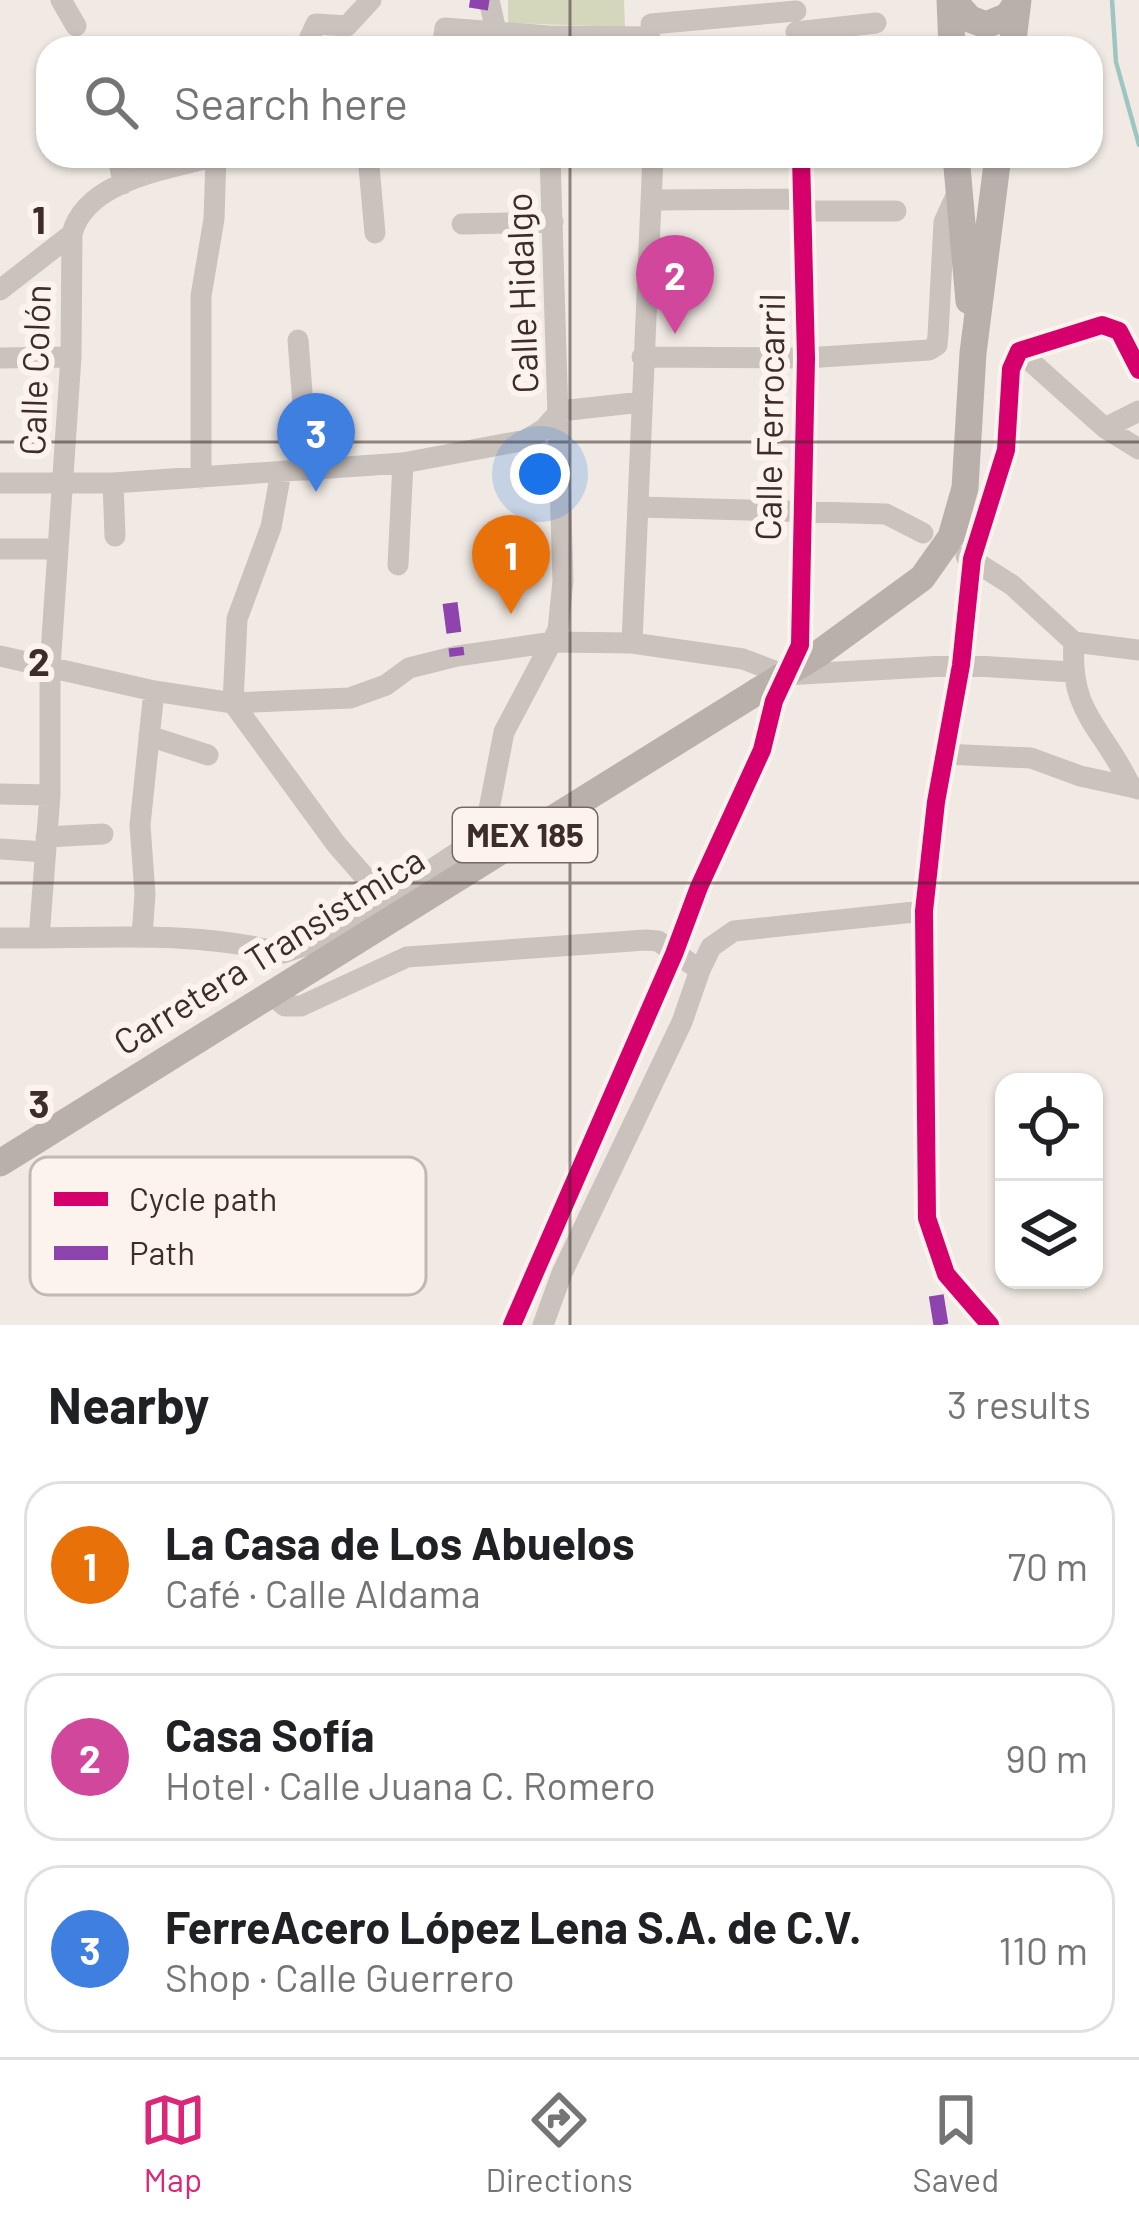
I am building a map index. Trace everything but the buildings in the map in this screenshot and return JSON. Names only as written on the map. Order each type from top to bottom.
[{"type":"main road","points":[[952,0],[970,19],[986,25],[1008,16],[1018,0]]},
{"type":"main road","points":[[952,0],[952,36]]},
{"type":"main road","points":[[1014,36],[1018,0]]},
{"type":"main road","name":"Carretera Transistmica","points":[[957,168],[973,353]]},
{"type":"main road","name":"Carretera Transistmica","points":[[0,1162],[276,969],[758,692],[922,578],[951,537],[965,488],[973,353],[996,168]]},
{"type":"street","points":[[61,0],[76,26]]},
{"type":"street","points":[[310,36],[316,24],[347,26],[371,0]]},
{"type":"street","points":[[489,0],[496,31]]},
{"type":"street","points":[[651,0],[650,36],[796,23],[875,23]]},
{"type":"street","points":[[458,36],[496,31],[520,36]]},
{"type":"street","points":[[121,168],[124,184]]},
{"type":"street","points":[[0,290],[72,234],[74,224],[92,202],[124,184],[177,168]]},
{"type":"street","points":[[201,478],[201,296],[214,219],[216,168]]},
{"type":"street","points":[[369,168],[375,232]]},
{"type":"street","name":"Calle Hidalgo","points":[[276,969],[484,835],[504,732],[558,630],[563,580],[551,168]]},
{"type":"street","points":[[632,643],[653,168]]},
{"type":"street","name":"Calle Ferrocarril","points":[[674,954],[762,750],[785,675],[800,644],[806,358],[802,168]]},
{"type":"street","points":[[642,356],[806,358],[920,352],[937,345],[944,222],[959,188]]},
{"type":"street","points":[[654,200],[896,211]]},
{"type":"street","points":[[462,224],[553,222]]},
{"type":"street","name":"Calle Colón","points":[[40,938],[50,794],[50,668],[71,357],[72,234]]},
{"type":"street","points":[[1015,360],[1102,326],[1119,331],[1139,370]]},
{"type":"street","points":[[298,340],[308,470]]},
{"type":"street","points":[[0,358],[71,357]]},
{"type":"street","points":[[1015,360],[1139,449]]},
{"type":"street","points":[[990,1325],[946,1274],[927,1218],[924,911],[961,665],[969,558],[1006,450],[1015,360]]},
{"type":"street","points":[[0,483],[113,483],[403,463],[526,440],[560,411],[642,402]]},
{"type":"street","points":[[1105,428],[1139,411]]},
{"type":"street","points":[[398,565],[403,463]]},
{"type":"street","points":[[281,472],[272,527],[237,619],[233,703],[336,844],[386,900]]},
{"type":"street","points":[[113,483],[115,536]]},
{"type":"street","points":[[640,507],[886,514],[923,533]]},
{"type":"street","points":[[0,549],[58,549]]},
{"type":"street","points":[[969,558],[1012,585],[1074,642],[1139,650]]},
{"type":"street","points":[[1074,642],[1072,671],[1084,712],[1104,735],[1135,788]]},
{"type":"street","points":[[0,656],[154,691],[233,703],[350,698],[386,685],[409,668],[457,656],[553,643],[632,643],[742,659],[785,675],[961,665],[1072,671]]},
{"type":"street","points":[[142,936],[145,895],[140,825],[154,691]]},
{"type":"street","points":[[148,736],[208,755]]},
{"type":"street","points":[[945,754],[1031,758],[1080,776],[1135,788]]},
{"type":"street","points":[[0,794],[50,794]]},
{"type":"street","points":[[0,849],[104,834]]},
{"type":"street","points":[[543,1325],[562,1273],[682,1022],[711,947],[734,931],[924,911]]},
{"type":"street","points":[[0,938],[142,936],[276,969],[285,1006],[301,1006],[407,957],[646,940],[658,941],[700,970]]},
{"type":"street","points":[[512,1325],[674,954]]},
{"type":"green space","points":[[508,0],[624,0],[625,27],[508,23]]},
{"type":"waterway","points":[[1112,0],[1116,62],[1139,145]]},
{"type":"marked path","points":[[470,0],[489,3]]},
{"type":"marked path","points":[[450,603],[457,656]]},
{"type":"marked path","points":[[941,1325],[936,1294],[946,1274]]},
{"type":"cycle path","points":[[512,1325],[762,750],[774,701],[800,645],[806,358],[801,168]]},
{"type":"cycle path","points":[[990,1325],[946,1274],[927,1218],[924,911],[972,559],[1006,450],[1011,369],[1019,351],[1102,325],[1119,331],[1139,370]]},
{"type":"place","name":"Casa Sofía","points":[[675,334]]},
{"type":"place","name":"FerreAcero López Lena S.A. de C.V.","points":[[316,492]]},
{"type":"place","name":"La Casa de Los Abuelos","points":[[511,614]]}]
